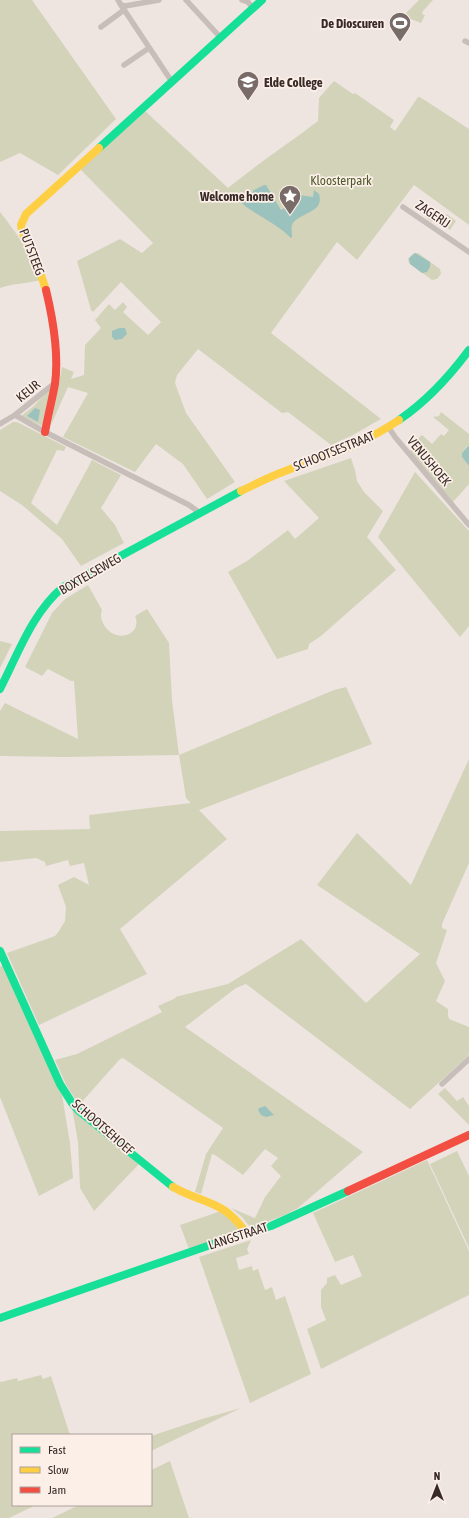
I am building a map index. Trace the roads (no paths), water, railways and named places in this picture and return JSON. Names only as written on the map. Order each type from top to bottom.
[{"type":"street","points":[[121,5],[124,6],[159,0]]},
{"type":"street","points":[[186,0],[221,38]]},
{"type":"street","points":[[242,0],[248,2],[253,8]]},
{"type":"street","name":"PUTSTEEG","points":[[45,432],[55,383],[56,364],[53,317],[44,282],[36,260],[22,232],[22,219],[262,0]]},
{"type":"street","points":[[101,27],[121,5]]},
{"type":"street","points":[[121,5],[172,82]]},
{"type":"street","points":[[124,65],[149,48]]},
{"type":"street","name":"ZAGERIJ","points":[[404,207],[469,252]]},
{"type":"street","name":"SCHOOTSESTRAAT","points":[[200,513],[265,479],[353,446],[389,428],[422,403],[446,379],[469,350]]},
{"type":"street","name":"KEUR","points":[[0,424],[15,415],[55,383]]},
{"type":"street","name":"KEUR","points":[[15,415],[45,432]]},
{"type":"street","name":"VENUSHOEK","points":[[389,428],[469,525]]},
{"type":"street","points":[[45,432],[189,505],[200,513]]},
{"type":"street","name":"BOXTELSEWEG","points":[[0,689],[36,617],[51,597],[63,587],[200,513]]},
{"type":"street","name":"SCHOOTSEHOEF","points":[[0,951],[60,1084],[72,1103],[174,1188],[192,1196],[210,1201],[224,1208],[240,1221],[247,1234]]},
{"type":"street","points":[[442,1084],[469,1059]]},
{"type":"street","name":"LANGSTRAAT","points":[[0,1318],[154,1264],[271,1226],[469,1135]]},
{"type":"water","points":[[266,185],[281,210],[292,204],[290,200],[292,198],[289,193],[295,190],[298,195],[313,197],[314,190],[319,194],[320,201],[315,209],[300,217],[292,225],[291,238],[239,201],[248,199],[254,190]]},
{"type":"water","points":[[415,253],[430,262],[430,267],[427,272],[422,273],[410,264],[409,258]]},
{"type":"water","points":[[119,328],[125,328],[127,334],[122,339],[115,340],[112,337],[112,331]]},
{"type":"water","points":[[35,408],[40,410],[38,422],[27,416]]},
{"type":"water","points":[[468,446],[469,466],[462,457],[462,453]]},
{"type":"water","points":[[265,1106],[274,1115],[266,1117],[261,1115],[258,1110],[259,1108]]},
{"type":"place","name":"De Dioscuren","points":[[400,42]]},
{"type":"place","name":"Elde College","points":[[248,102]]},
{"type":"place","name":"Welcome home","points":[[290,216]]},
{"type":"park label","name":"Kloosterpark","points":[[341,180]]}]
